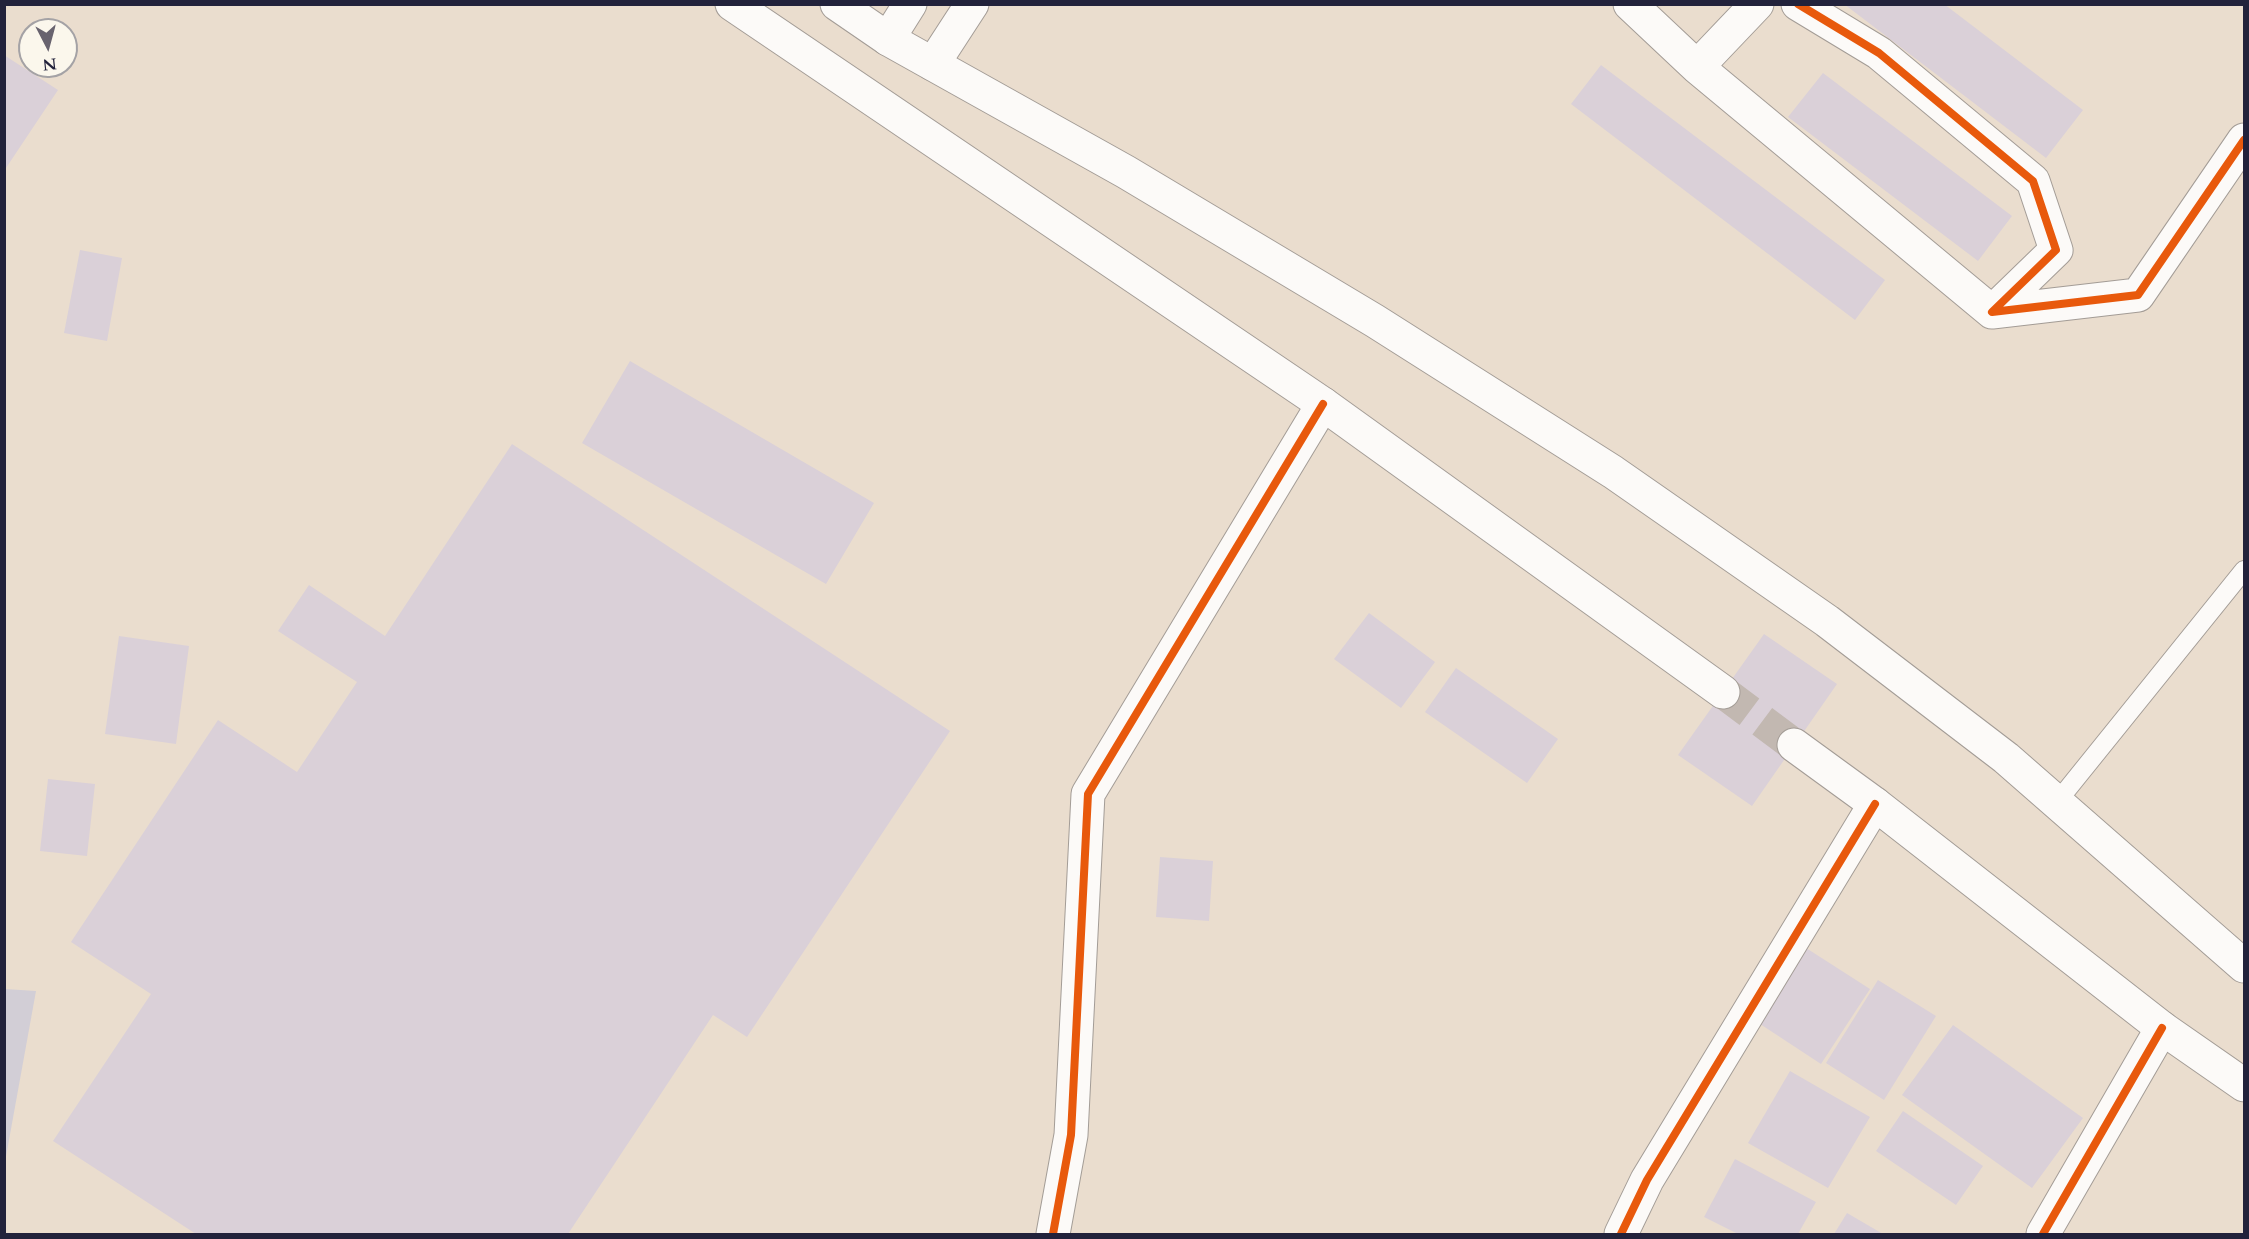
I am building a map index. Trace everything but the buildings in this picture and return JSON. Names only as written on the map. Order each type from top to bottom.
[{"type":"main road","points":[[732,4],[1323,404],[1723,692]]},
{"type":"main road","points":[[837,4],[888,39],[1166,195],[1375,321],[1613,472],[1827,621],[2006,758],[2244,966]]},
{"type":"main road","points":[[888,39],[910,4]]},
{"type":"main road","points":[[933,64],[972,4]]},
{"type":"main road","points":[[1630,4],[1697,67],[1992,312],[2138,295],[2244,140]]},
{"type":"main road","points":[[1697,67],[1757,4]]},
{"type":"main road","points":[[1798,4],[1879,53],[2033,181],[2056,250],[1992,312]]},
{"type":"main road","points":[[1053,1234],[1071,1135],[1088,794],[1323,404]]},
{"type":"main road","points":[[1794,745],[1875,804],[2162,1028],[2244,1085]]},
{"type":"main road","points":[[1621,1234],[1647,1180],[1875,804]]},
{"type":"main road","points":[[2043,1234],[2162,1028]]},
{"type":"lane","points":[[2057,802],[2244,570]]},
{"type":"shaded area","points":[[4,989],[36,991],[5,1162]]},
{"type":"tunnel","points":[[1723,692],[1794,745]]},
{"type":"cycle path","points":[[1798,4],[1879,53],[2033,181],[2056,250],[1992,312],[2138,295],[2244,140]]},
{"type":"cycle path","points":[[1053,1234],[1071,1135],[1088,794],[1323,404]]},
{"type":"cycle path","points":[[1621,1234],[1647,1180],[1875,804]]},
{"type":"cycle path","points":[[2043,1234],[2162,1028]]}]
